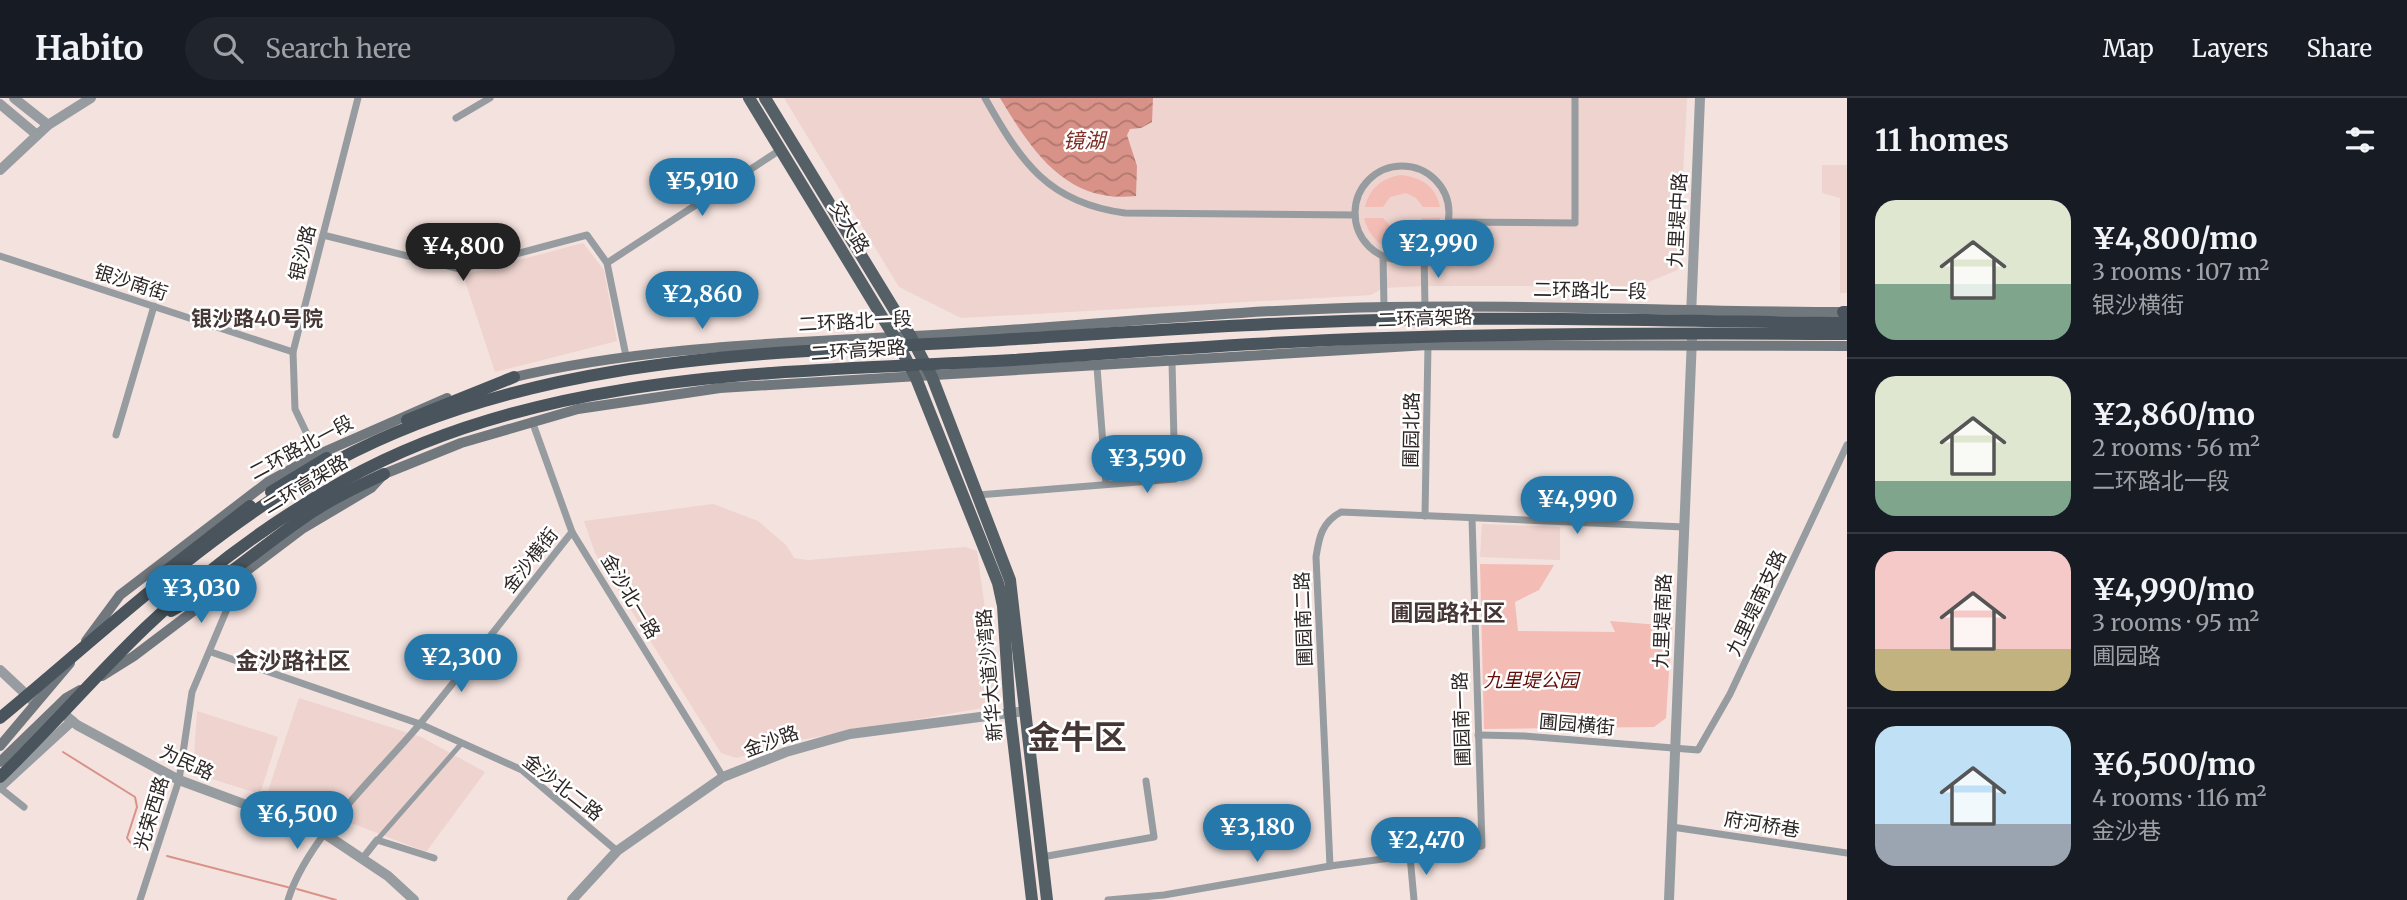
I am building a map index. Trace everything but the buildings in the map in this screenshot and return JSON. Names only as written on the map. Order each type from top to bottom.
[{"type":"highway","name":"二环高架路","points":[[0,718],[132,609],[267,503],[335,461],[466,405],[592,373],[738,354],[1271,324],[1427,319],[1846,315]]},
{"type":"highway","name":"二环高架路","points":[[0,777],[150,624],[273,525],[346,479],[431,440],[512,413],[594,394],[722,377],[1291,342],[1458,336],[1847,334]]},
{"type":"highway","points":[[132,609],[156,580],[178,560],[300,472],[426,412],[514,377]]},
{"type":"highway","points":[[150,624],[185,604],[299,520],[337,497],[384,474]]},
{"type":"highway","points":[[0,787],[21,757]]},
{"type":"main road","name":"交大路","points":[[749,98],[895,338],[916,378]]},
{"type":"main road","name":"交大路","points":[[765,98],[911,337],[932,377]]},
{"type":"main road","name":"二环路北一段","points":[[0,746],[35,703],[54,685],[120,595],[268,482],[317,455],[427,405],[479,386],[514,377],[626,356],[741,344],[895,338],[1384,307],[1691,309],[1846,315]]},
{"type":"main road","points":[[0,762],[57,708],[134,656],[302,529],[371,488],[384,474],[461,443],[578,409],[720,388],[1428,345],[1847,345]]},
{"type":"main road","name":"新华大道沙湾路","points":[[932,377],[1010,580],[1047,900]]},
{"type":"main road","name":"新华大道沙湾路","points":[[916,378],[998,583],[1003,606],[1010,713],[1032,900]]},
{"type":"street","points":[[14,98],[48,125]]},
{"type":"street","points":[[0,170],[48,125],[91,98]]},
{"type":"street","name":"银沙路","points":[[317,455],[295,409],[293,352],[358,98]]},
{"type":"street","points":[[456,118],[490,98]]},
{"type":"street","points":[[985,98],[1007,138],[1030,167],[1056,191],[1093,209],[1125,213],[1355,215]]},
{"type":"street","points":[[1448,222],[1574,223],[1575,98]]},
{"type":"street","name":"九里堤中路","points":[[1692,343],[1691,309],[1700,98]]},
{"type":"street","points":[[0,103],[37,135]]},
{"type":"street","points":[[607,263],[780,150]]},
{"type":"street","points":[[1398,166],[1427,173],[1438,182],[1446,195],[1448,222],[1442,238],[1424,254],[1404,260],[1383,256],[1362,239],[1355,215],[1359,192],[1369,178],[1382,169],[1398,166]]},
{"type":"street","points":[[323,235],[460,269],[587,235],[607,263],[626,356]]},
{"type":"street","points":[[1424,254],[1425,306]]},
{"type":"street","name":"银沙南街","points":[[0,256],[293,352]]},
{"type":"street","points":[[1383,256],[1384,307]]},
{"type":"street","points":[[116,435],[154,306]]},
{"type":"street","name":"九里堤南路","points":[[1669,900],[1692,343]]},
{"type":"street","name":"圃园北路","points":[[1425,516],[1428,345]]},
{"type":"street","points":[[978,495],[1175,480],[1172,362]]},
{"type":"street","points":[[1097,367],[1107,484]]},
{"type":"street","name":"金沙北一路","points":[[531,421],[572,532],[723,777]]},
{"type":"street","name":"九里堤南支路","points":[[1674,748],[1698,750],[1730,694],[1847,445]]},
{"type":"street","name":"圃园南二路","points":[[1330,866],[1316,557],[1320,536],[1329,519],[1341,512],[1684,527]]},
{"type":"street","name":"圃园南一路","points":[[1410,856],[1482,846],[1472,518]]},
{"type":"street","name":"金沙横街","points":[[289,896],[293,883],[325,834],[420,724],[572,532]]},
{"type":"street","name":"光荣西路","points":[[140,900],[179,780],[192,692],[242,576]]},
{"type":"street","name":"金沙北二路","points":[[211,652],[420,724],[522,770],[617,851]]},
{"type":"street","points":[[0,670],[35,703]]},
{"type":"street","name":"为民路","points":[[57,708],[72,721],[179,780],[325,834],[388,876],[414,900]]},
{"type":"street","name":"金沙路","points":[[572,900],[617,851],[723,777],[786,752],[850,734],[1025,711]]},
{"type":"street","points":[[24,807],[0,787],[72,721]]},
{"type":"street","points":[[0,739],[19,724]]},
{"type":"street","name":"圃园横街","points":[[1478,735],[1674,748]]},
{"type":"street","points":[[362,859],[462,743]]},
{"type":"street","points":[[1042,857],[1154,837],[1146,781]]},
{"type":"street","name":"府河桥巷","points":[[1672,827],[1847,853]]},
{"type":"street","points":[[377,840],[434,858]]},
{"type":"street","points":[[1108,900],[1164,897],[1330,866],[1410,856],[1414,900]]},
{"type":"shaded area","points":[[784,98],[1687,98],[1678,270],[1638,286],[1424,286],[1383,288],[1371,295],[961,318],[899,287]]},
{"type":"shaded area","points":[[1822,165],[1847,165],[1847,293],[1840,293],[1840,198],[1822,193]]},
{"type":"shaded area","points":[[583,243],[604,270],[617,341],[495,372],[463,275]]},
{"type":"shaded area","points":[[713,504],[758,521],[786,545],[794,558],[808,560],[965,547],[977,551],[996,690],[982,708],[777,744],[737,758],[721,753],[595,553],[584,521]]},
{"type":"shaded area","points":[[1482,524],[1560,527],[1560,560],[1480,557]]},
{"type":"shaded area","points":[[299,698],[421,737],[485,772],[426,852],[354,824],[265,800]]},
{"type":"shaded area","points":[[197,711],[278,737],[260,794],[193,773]]},
{"type":"green space","points":[[1400,175],[1421,180],[1431,188],[1440,207],[1423,207],[1416,198],[1406,193],[1390,197],[1383,207],[1365,207],[1377,185]]},
{"type":"green space","points":[[1364,218],[1383,218],[1395,231],[1394,250],[1383,246],[1374,238]]},
{"type":"green space","points":[[1422,218],[1440,218],[1430,239],[1410,250],[1410,232]]},
{"type":"green space","name":"九里堤公园","points":[[1480,564],[1554,565],[1539,590],[1515,602],[1518,631],[1615,632],[1610,621],[1672,626],[1666,718],[1654,727],[1484,729]]},
{"type":"water","name":"镜湖","points":[[1000,98],[1153,98],[1152,122],[1141,128],[1130,129],[1127,135],[1137,166],[1136,196],[1111,196],[1089,191],[1070,182],[1038,154]]},
{"type":"waterway","points":[[63,752],[135,797],[137,807],[127,838],[133,846],[142,848]]},
{"type":"waterway","points":[[167,856],[291,888]]},
{"type":"waterway","points":[[297,889],[336,900]]},
{"type":"district","name":"银沙路40号院","points":[[257,318]]},
{"type":"district","name":"圃园路社区","points":[[1448,612]]},
{"type":"district","name":"金沙路社区","points":[[293,660]]},
{"type":"district","name":"金牛区","points":[[1077,737]]}]
